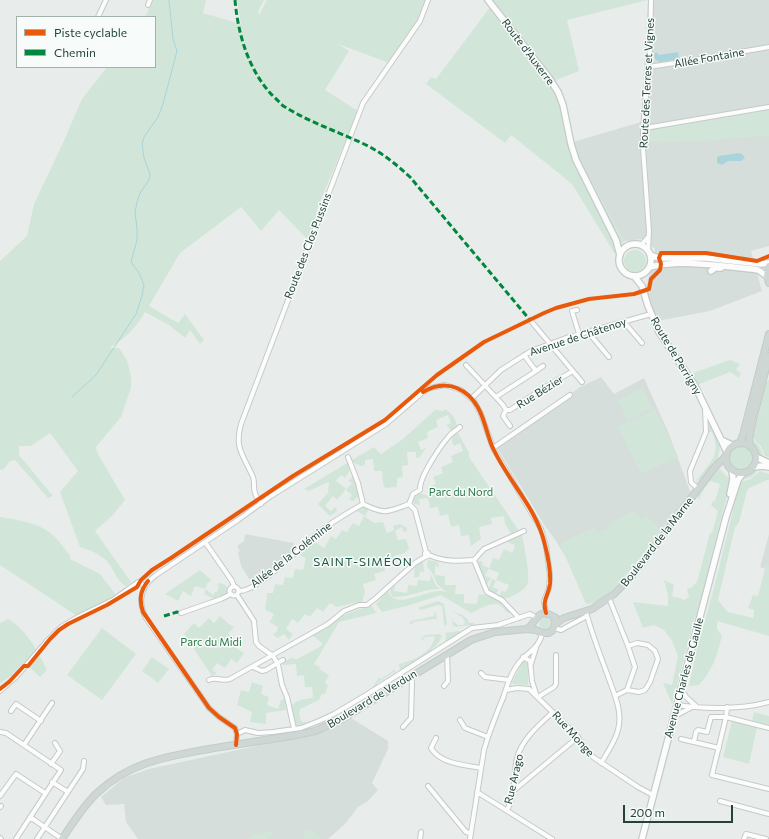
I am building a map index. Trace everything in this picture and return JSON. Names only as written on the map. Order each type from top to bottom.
[{"type":"main road","points":[[769,266],[767,276],[769,283]]},
{"type":"main road","points":[[719,464],[743,473],[747,472],[753,467],[756,457],[750,446],[749,440],[769,334]]},
{"type":"main road","points":[[740,443],[761,374],[769,356]]},
{"type":"main road","points":[[730,468],[726,454],[732,445],[740,443],[750,446]]},
{"type":"main road","name":"Boulevard de la Marne","points":[[564,618],[586,614],[609,598],[632,576],[726,454]]},
{"type":"main road","points":[[527,629],[542,614],[546,613],[553,617],[564,618]]},
{"type":"main road","points":[[553,617],[555,626]]},
{"type":"main road","points":[[536,619],[536,628],[540,632],[549,633],[564,618]]},
{"type":"main road","name":"Boulevard de Verdun","points":[[62,839],[83,809],[97,793],[113,780],[146,762],[169,756],[298,735],[327,726],[357,710],[447,654],[482,635],[495,632],[527,629],[540,632]]},
{"type":"street","points":[[98,16],[106,0]]},
{"type":"street","points":[[148,5],[150,0]]},
{"type":"street","name":"Route des Clos Pussins","points":[[261,504],[255,492],[253,476],[239,447],[241,424],[363,102],[420,21],[428,0]]},
{"type":"street","name":"Route d'Auxerre","points":[[488,0],[549,78],[558,92],[563,105],[576,160],[616,240],[620,255]]},
{"type":"street","name":"Route des Terres et Vignes","points":[[649,252],[643,130],[651,32],[652,0]]},
{"type":"street","name":"Allée Fontaine","points":[[648,67],[769,47]]},
{"type":"street","points":[[643,130],[651,127],[769,107]]},
{"type":"street","points":[[639,245],[648,237]]},
{"type":"street","points":[[616,240],[623,246],[627,247]]},
{"type":"street","points":[[649,252],[651,263],[650,267],[645,273],[639,276],[634,276],[623,271],[620,266],[620,255],[627,247],[631,245],[639,245],[644,247],[649,252],[652,256],[659,258],[706,258],[760,264],[769,262]]},
{"type":"street","points":[[650,267],[661,264],[709,264],[758,270],[767,276]]},
{"type":"street","points":[[711,271],[715,268],[745,268]]},
{"type":"street","points":[[642,286],[645,273]]},
{"type":"street","name":"Route de Perrigny","points":[[634,276],[642,286],[651,314],[659,332],[691,379],[721,439],[726,454]]},
{"type":"street","points":[[577,310],[572,311],[579,334]]},
{"type":"street","name":"Avenue de Châtenoy","points":[[472,398],[501,370],[524,355],[579,334],[651,314]]},
{"type":"street","points":[[531,321],[582,382]]},
{"type":"street","points":[[624,322],[642,343]]},
{"type":"street","points":[[588,332],[609,357]]},
{"type":"street","points":[[524,355],[536,371]]},
{"type":"street","points":[[466,365],[503,405],[506,410],[503,416],[510,426]]},
{"type":"street","points":[[496,397],[543,366]]},
{"type":"street","name":"Rue Bézier","points":[[506,410],[510,410],[573,371]]},
{"type":"street","points":[[236,745],[237,734],[235,728],[219,717],[205,702],[146,618],[140,604],[141,593],[145,586],[156,575],[271,496],[386,424],[423,392],[430,388],[446,385],[461,390],[472,398],[481,414],[493,448],[534,516],[542,532],[546,546],[550,575],[549,588],[544,600],[546,613]]},
{"type":"street","points":[[493,448],[570,395]]},
{"type":"street","name":"Route de Perrigny","points":[[698,489],[691,482],[690,471],[706,432],[704,404]]},
{"type":"street","points":[[348,457],[358,483],[363,504],[383,512],[388,512],[409,504],[414,494],[420,490],[419,485],[426,468],[450,435],[460,428]]},
{"type":"street","points":[[721,439],[732,445]]},
{"type":"street","points":[[756,457],[769,463]]},
{"type":"street","points":[[753,467],[769,467]]},
{"type":"street","name":"Avenue Charles de Gaulle","points":[[726,516],[733,479],[730,468]]},
{"type":"street","name":"Avenue Charles de Gaulle","points":[[642,839],[726,516],[738,480],[743,473]]},
{"type":"street","name":"Allée de la Colémine","points":[[238,593],[248,590],[269,576],[322,530],[363,504]]},
{"type":"street","points":[[409,504],[415,510],[427,555]]},
{"type":"street","points":[[427,555],[438,560],[474,560],[484,549],[524,531]]},
{"type":"street","points":[[205,542],[234,586],[237,587],[243,604],[254,621],[256,642],[273,656],[278,664],[294,729]]},
{"type":"street","points":[[209,680],[215,678],[227,680],[273,656],[328,624],[344,611],[359,605],[367,605],[415,563],[427,555]]},
{"type":"street","points":[[474,560],[487,592],[502,600],[519,618]]},
{"type":"street","points":[[0,691],[16,677],[47,641],[67,623],[113,600],[138,582],[145,586]]},
{"type":"street","points":[[231,594],[230,590],[234,586]]},
{"type":"street","points":[[181,613],[231,594],[234,596],[238,593]]},
{"type":"street","points":[[609,598],[635,666],[627,690]]},
{"type":"street","points":[[237,734],[245,730],[266,733],[310,725],[330,716],[366,695],[472,628],[498,625],[530,614],[536,619]]},
{"type":"street","points":[[555,626],[561,630],[586,614],[615,696],[619,715],[618,729],[616,737],[601,763]]},
{"type":"street","points":[[470,839],[481,768],[488,737],[509,680],[523,657],[540,642],[540,632]]},
{"type":"street","points":[[615,696],[627,690],[639,692],[645,690],[650,682],[658,659],[655,651],[648,645],[637,643],[628,646]]},
{"type":"street","points":[[531,667],[536,647]]},
{"type":"street","points":[[444,686],[448,681],[447,654]]},
{"type":"street","points":[[523,657],[530,661],[532,681],[537,696],[554,687],[556,684],[556,655]]},
{"type":"street","points":[[253,667],[262,671],[278,664],[283,660]]},
{"type":"street","points":[[481,673],[485,678],[509,680]]},
{"type":"street","points":[[403,727],[411,718],[411,676]]},
{"type":"street","name":"Rue Monge","points":[[506,690],[523,688],[529,689],[578,737],[585,749],[601,763],[653,795]]},
{"type":"street","points":[[681,688],[686,697],[698,707]]},
{"type":"street","points":[[676,705],[692,707],[728,707],[769,702]]},
{"type":"street","points":[[24,745],[52,703]]},
{"type":"street","points":[[11,711],[16,704],[40,721]]},
{"type":"street","points":[[674,717],[692,707]]},
{"type":"street","points":[[728,707],[712,775],[769,789]]},
{"type":"street","name":"Rue Arago","points":[[507,810],[518,758],[522,749],[529,737],[553,712]]},
{"type":"street","points":[[694,742],[696,732],[698,730],[707,732],[711,717],[726,717],[769,728]]},
{"type":"street","points":[[460,720],[466,728],[488,737]]},
{"type":"street","points":[[0,732],[6,733],[61,770],[16,839]]},
{"type":"street","points":[[512,792],[578,737]]},
{"type":"street","points":[[436,738],[431,748],[434,753],[444,760],[481,768]]},
{"type":"street","points":[[681,739],[719,748]]},
{"type":"street","points":[[51,764],[60,751],[55,743]]},
{"type":"street","points":[[37,839],[83,769],[84,761]]},
{"type":"street","points":[[0,796],[16,774],[46,793]]},
{"type":"street","points":[[52,782],[68,792]]},
{"type":"street","points":[[428,786],[466,832],[470,833]]},
{"type":"street","points":[[477,792],[552,839]]},
{"type":"street","points":[[720,801],[769,814]]},
{"type":"street","points":[[30,817],[62,839]]},
{"type":"street","points":[[420,839],[421,832]]},
{"type":"street","points":[[744,839],[746,834],[766,839]]},
{"type":"shaded area","points":[[648,0],[769,0],[769,246],[751,251],[762,291],[710,311],[657,321],[646,289],[655,249],[642,239],[624,241],[581,163],[573,142],[641,122]]},
{"type":"shaded area","points":[[601,377],[614,394],[644,378],[669,434],[691,494],[623,574],[568,561],[497,447],[580,387]]},
{"type":"shaded area","points":[[245,534],[294,543],[292,551],[269,572],[257,580],[249,579],[241,566],[238,552],[240,551],[237,546],[244,541]]},
{"type":"shaded area","points":[[769,534],[769,570],[760,567]]},
{"type":"shaded area","points":[[351,718],[388,741],[388,749],[372,783],[378,790],[368,801],[358,807],[346,823],[328,839],[138,839],[126,822],[124,804],[106,805],[101,797],[124,778],[149,769],[316,733],[331,728]]},
{"type":"green space","points":[[153,0],[206,0],[203,13],[241,24],[237,0],[264,0],[258,11],[259,15],[267,0],[431,0],[427,10],[392,64],[338,44],[349,51],[325,90],[358,111],[317,209],[311,243],[279,210],[261,231],[241,207],[180,253],[149,306],[178,323],[185,314],[204,340],[200,344],[190,330],[185,338],[169,325],[145,312],[130,333],[109,348],[119,348],[127,360],[131,376],[131,388],[121,417],[96,447],[98,454],[125,500],[112,516],[95,531],[131,582],[126,586],[117,578],[106,560],[97,554],[80,547],[60,492],[78,471],[50,433],[31,446],[19,446],[19,455],[53,496],[48,498],[15,460],[10,461],[4,469],[0,470],[0,261],[27,236],[34,204],[82,99],[106,68],[156,68],[156,16],[145,16]]},
{"type":"green space","points":[[486,0],[648,0],[567,20],[579,71],[556,80],[573,142],[581,163],[624,241],[615,254],[572,184],[511,135],[505,143],[426,84],[431,77],[436,79],[491,6]]},
{"type":"green space","points":[[769,109],[769,135],[703,141],[657,142],[650,141],[648,139],[649,132],[655,129]]},
{"type":"green space","points":[[631,250],[639,250],[646,257],[646,265],[639,272],[631,272],[624,265],[624,257]]},
{"type":"green space","points":[[730,360],[740,364],[736,370],[741,373],[739,378],[730,372],[697,385],[690,374]]},
{"type":"green space","points":[[768,380],[769,457],[765,456],[761,446],[752,437],[759,415],[765,384]]},
{"type":"green space","points":[[642,388],[652,408],[627,420],[618,400]]},
{"type":"green space","points":[[445,409],[454,417],[457,428],[452,431],[446,425],[451,423],[448,415],[436,420],[438,427],[427,432],[428,438],[418,442],[421,450],[426,448],[420,457],[416,458],[416,452],[407,452],[408,465],[402,466],[403,477],[397,478],[397,487],[385,488],[383,484],[382,471],[374,471],[373,459],[365,460],[365,465],[361,466],[354,463],[352,460],[374,447],[381,454],[403,439],[435,410],[444,411]]},
{"type":"green space","points":[[655,409],[678,456],[641,474],[618,427]]},
{"type":"green space","points":[[709,422],[711,422],[721,444],[718,458],[716,463],[708,472],[696,482],[715,454],[715,441],[712,432],[708,432]]},
{"type":"green space","name":"Parc du Nord","points":[[458,433],[469,453],[469,457],[519,531],[511,534],[505,524],[504,516],[491,518],[492,524],[479,527],[481,539],[471,546],[469,535],[461,536],[459,525],[451,527],[448,514],[440,516],[438,507],[430,508],[428,498],[419,499],[420,505],[414,504],[413,499],[419,493],[429,496],[431,492],[427,488],[436,484],[433,477],[443,473],[441,467],[453,462],[451,456],[463,451],[460,443],[454,446],[452,442],[453,434]]},
{"type":"green space","points":[[752,439],[760,448],[763,459],[756,450]]},
{"type":"green space","points":[[741,446],[749,450],[753,458],[749,466],[741,470],[733,466],[729,458],[733,450]]},
{"type":"green space","points":[[349,462],[350,470],[345,478],[341,475],[336,481],[346,489],[337,500],[333,496],[325,506],[331,511],[335,507],[337,509],[336,512],[330,516],[318,504],[328,493],[329,482],[308,491],[304,489]]},
{"type":"green space","points":[[760,468],[752,477],[741,480],[745,476]]},
{"type":"green space","points":[[718,469],[720,469],[731,479],[697,616],[695,617],[672,704],[663,683],[672,685],[678,656],[672,641],[664,630],[654,625],[643,628],[633,602],[668,606],[668,595],[664,580],[674,585],[672,596],[685,600],[689,596],[687,589],[691,588],[697,582],[710,533],[712,533],[718,511],[711,505],[713,501],[715,501],[720,484],[710,481],[702,492],[699,500],[697,495]]},
{"type":"green space","points":[[760,471],[769,474],[769,480],[749,488],[747,491],[739,522],[735,527],[718,600],[728,612],[753,618],[754,610],[748,608],[753,595],[758,596],[766,565],[769,566],[769,636],[717,621],[717,629],[722,636],[714,662],[699,685],[689,686],[697,648],[714,588],[740,482],[751,479]]},
{"type":"green space","points":[[354,477],[359,496],[353,501],[349,499],[352,495],[346,490],[352,483],[348,481]]},
{"type":"green space","points":[[363,506],[369,509],[365,516],[357,511]]},
{"type":"green space","points":[[634,511],[636,515],[639,514],[641,519],[647,516],[661,530],[637,562],[616,586],[595,602],[586,604],[560,544],[593,528],[597,533],[608,529],[607,525]]},
{"type":"green space","points":[[364,516],[374,523],[383,522],[387,533],[394,530],[393,526],[397,524],[407,528],[406,532],[404,532],[402,527],[395,531],[398,540],[406,539],[409,549],[405,553],[394,556],[395,562],[384,565],[385,571],[374,574],[376,580],[363,584],[365,592],[362,602],[337,607],[330,603],[323,612],[317,608],[310,617],[305,614],[298,623],[292,619],[286,629],[293,634],[289,640],[284,634],[278,638],[273,635],[277,631],[278,627],[269,622],[273,618],[272,617],[274,614],[265,610],[267,593],[273,593],[275,584],[283,585],[285,577],[293,578],[295,569],[303,570],[306,558],[297,554],[311,543],[317,543],[324,548],[331,536],[336,539],[342,530],[347,532],[353,523],[359,526]]},
{"type":"green space","points":[[0,517],[30,523],[50,533],[58,540],[70,555],[70,559],[100,574],[117,596],[77,616],[0,565]]},
{"type":"green space","points":[[522,535],[528,566],[528,582],[520,592],[509,598],[504,598],[500,596],[501,591],[506,592],[509,585],[496,580],[499,573],[489,569],[493,558],[499,560],[504,549],[512,553],[515,545],[505,541]]},
{"type":"green space","points":[[428,560],[438,562],[439,567],[435,566],[435,575],[445,576],[445,585],[456,585],[455,594],[464,594],[464,603],[477,604],[479,594],[484,595],[496,600],[510,613],[506,612],[500,605],[493,604],[471,613],[441,595],[382,612],[376,604],[388,590],[392,597],[397,599],[405,599],[431,592],[446,592],[437,584],[433,574],[427,567]]},
{"type":"green space","points":[[420,562],[423,562],[424,572],[420,571],[419,577],[414,577],[415,567]]},
{"type":"green space","points":[[477,562],[483,562],[482,565],[489,568],[485,576],[491,578],[487,585]]},
{"type":"green space","points":[[200,570],[211,580],[209,583],[208,582],[205,589],[195,586],[191,596],[183,591],[178,601],[165,594]]},
{"type":"green space","points":[[431,574],[436,586],[440,589],[428,590],[399,597],[393,597],[391,594],[390,590],[395,585],[394,591],[407,593],[408,585],[417,586],[418,580],[430,581]]},
{"type":"green space","points":[[492,579],[496,581],[493,587],[499,590],[494,595],[488,591]]},
{"type":"green space","points":[[220,583],[229,589],[227,594],[214,599],[204,594],[206,589],[213,595],[217,592],[219,586],[217,584]]},
{"type":"green space","points":[[438,601],[444,604],[447,624],[445,626],[442,606],[438,605],[421,610],[418,608]]},
{"type":"green space","points":[[372,606],[376,613],[339,622],[314,664],[329,675],[325,683],[328,685],[325,694],[322,694],[319,700],[300,709],[299,714],[301,721],[308,722],[297,726],[295,724],[292,706],[298,701],[313,698],[312,687],[305,687],[304,675],[297,676],[296,664],[283,665],[283,662],[291,658],[297,659],[323,644],[312,635],[328,627],[337,618],[359,609]]},
{"type":"green space","points":[[435,612],[437,622],[436,619],[413,622],[413,624],[410,624],[411,621],[434,616]]},
{"type":"green space","points":[[453,612],[463,615],[467,618],[469,623],[474,623],[474,625],[453,627],[452,619],[453,618],[453,621],[458,625],[464,625],[465,622],[462,617]]},
{"type":"green space","name":"Parc du Midi","points":[[220,616],[234,627],[228,634],[238,641],[234,647],[244,653],[237,663],[231,659],[225,668],[217,663],[212,670],[217,673],[212,676],[184,634],[194,623],[199,628],[209,618],[214,623]]},
{"type":"green space","points":[[545,618],[549,620],[551,624],[549,628],[545,630],[541,628],[539,624],[541,620]]},
{"type":"green space","points":[[8,619],[26,635],[40,655],[47,670],[40,677],[24,662],[11,676],[0,683],[0,623]]},
{"type":"green space","points":[[102,628],[136,654],[102,700],[67,675]]},
{"type":"green space","points":[[461,632],[445,643],[445,633]]},
{"type":"green space","points":[[440,634],[442,636],[436,646],[411,665],[400,670],[399,664],[422,655],[430,647],[435,636],[425,637],[423,640],[421,639],[425,635]]},
{"type":"green space","points":[[152,657],[169,669],[158,683],[142,671]]},
{"type":"green space","points":[[525,661],[528,665],[528,684],[513,684],[512,682],[522,663]]},
{"type":"green space","points":[[395,669],[395,674],[394,672],[377,683],[378,685],[374,688],[373,687],[379,677],[381,679]]},
{"type":"green space","points":[[252,682],[263,686],[261,694],[269,697],[267,705],[278,709],[281,700],[285,699],[286,710],[266,713],[266,724],[250,722],[252,712],[237,705],[241,690],[249,692]]},
{"type":"green space","points":[[754,712],[769,716],[769,725],[752,721]]},
{"type":"green space","points":[[732,721],[757,728],[749,764],[723,757]]},
{"type":"green space","points":[[305,829],[314,832],[321,839],[304,839]]},
{"type":"green space","points":[[278,830],[268,837],[269,839],[249,839],[254,834]]},
{"type":"water","points":[[656,52],[659,55],[678,52],[679,59],[659,62],[655,59],[654,55]]},
{"type":"water","points":[[738,153],[742,154],[745,158],[741,161],[728,161],[722,165],[717,163],[717,157]]},
{"type":"waterway","points":[[72,397],[96,375],[136,314],[142,296],[144,285],[139,273],[131,262],[137,240],[135,213],[140,193],[149,180],[150,174],[144,158],[142,144],[144,137],[158,117],[163,104],[177,51],[173,39],[169,0]]},
{"type":"marked path","points":[[235,0],[242,39],[251,65],[265,87],[274,97],[295,113],[372,148],[405,172],[530,320]]},
{"type":"marked path","points":[[164,616],[177,612],[181,613]]},
{"type":"cycle path","points":[[0,689],[24,666],[28,666],[59,630],[107,605],[137,587],[141,580],[152,570],[293,476],[385,420],[437,375],[484,342],[556,308],[589,299],[634,294],[649,289],[651,279],[660,270],[661,264],[659,258],[661,253],[706,253],[757,261],[769,256]]},
{"type":"cycle path","points":[[423,392],[434,387],[452,386],[463,391],[477,406],[498,458],[529,506],[541,532],[547,554],[550,575],[550,584],[545,601],[546,613]]},
{"type":"cycle path","points":[[148,581],[143,588],[141,596],[143,612],[209,708],[235,728],[237,734],[236,745]]},
{"type":"district","name":"SAINT-SIMÉON","points":[[363,562]]}]
